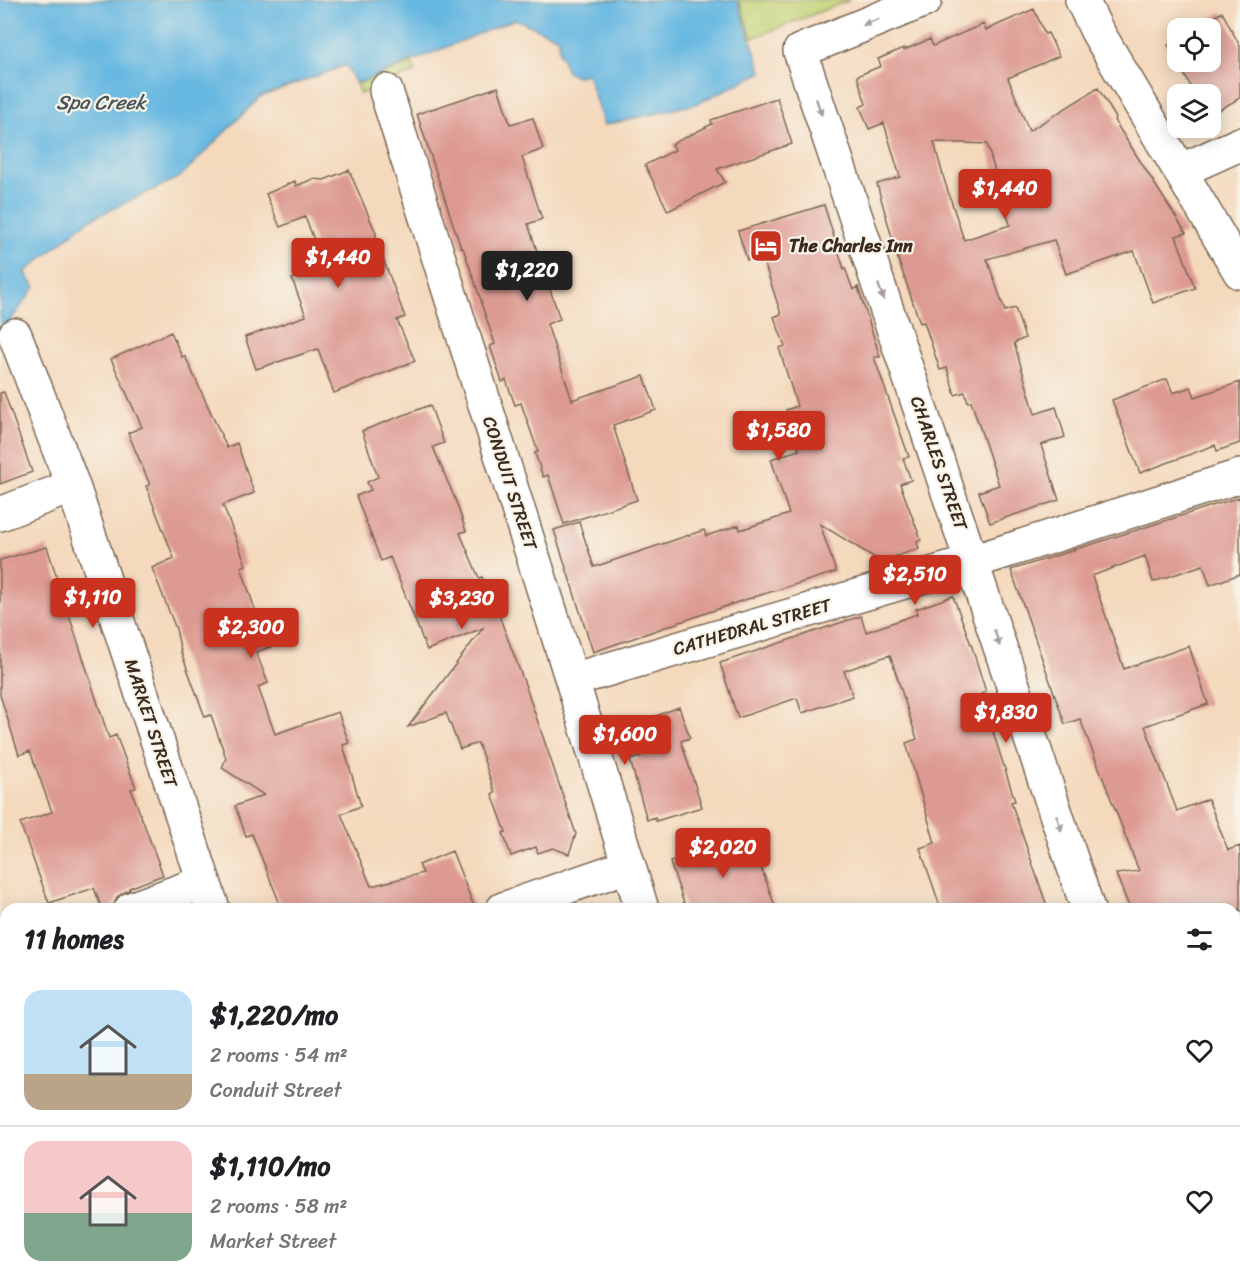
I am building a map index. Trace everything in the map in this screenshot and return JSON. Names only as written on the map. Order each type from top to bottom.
[{"type":"street","name":"CHARLES STREET","points":[[925,0],[800,51],[1086,903]]},
{"type":"street","points":[[1082,0],[1097,31],[1240,272]]},
{"type":"street","name":"CONDUIT STREET","points":[[386,91],[640,903]]},
{"type":"street","points":[[1180,171],[1240,144]]},
{"type":"street","name":"MARKET STREET","points":[[15,335],[72,486],[209,896]]},
{"type":"street","name":"CATHEDRAL STREET","points":[[572,680],[972,562],[1240,476]]},
{"type":"street","points":[[0,514],[72,486]]},
{"type":"street","points":[[520,903],[628,866]]},
{"type":"street","points":[[167,903],[209,896]]},
{"type":"green space","points":[[739,0],[850,0],[752,38]]},
{"type":"green space","points":[[412,63],[415,72],[360,94],[356,84]]},
{"type":"water","name":"Spa Creek","points":[[0,0],[737,0],[762,72],[696,104],[604,125],[587,74],[577,76],[567,72],[559,52],[559,38],[515,19],[356,84],[346,65],[260,97],[180,177],[89,220],[25,272],[35,287],[0,335]]},
{"type":"building","points":[[1034,9],[1045,34],[1048,33],[1059,56],[1008,78],[1029,131],[1098,88],[1116,118],[1114,120],[1186,233],[1176,236],[1195,288],[1153,303],[1134,251],[1066,274],[1054,240],[987,259],[1005,311],[1015,308],[1025,338],[1014,343],[1035,414],[1056,407],[1065,437],[1041,445],[1059,500],[990,523],[979,492],[999,485],[971,401],[968,402],[965,392],[955,395],[947,368],[940,370],[924,322],[920,323],[898,259],[877,184],[900,177],[884,123],[869,129],[860,107],[866,104],[857,76],[881,66],[878,59],[904,48],[904,50],[930,39],[933,46],[983,24],[986,30]],"holes":[[[934,142],[987,144],[1010,225],[964,240]]]},
{"type":"building","points":[[1222,12],[1240,46],[1240,98],[1221,109],[1221,84],[1189,84],[1183,72],[1221,72],[1221,18],[1212,18]]},
{"type":"building","points":[[498,87],[510,124],[533,118],[543,149],[522,157],[542,219],[528,224],[560,319],[547,324],[572,400],[644,376],[656,410],[613,425],[637,500],[564,524],[548,475],[543,477],[535,453],[538,452],[521,403],[515,405],[506,380],[502,382],[490,346],[495,344],[482,303],[463,248],[461,248],[417,114]]},
{"type":"building","points":[[777,98],[792,144],[717,169],[725,182],[668,211],[645,165],[675,150],[672,144],[712,124],[711,120]]},
{"type":"building","points":[[349,170],[376,233],[376,240],[405,317],[397,320],[415,361],[334,393],[318,349],[256,369],[245,337],[306,316],[292,279],[296,277],[295,273],[323,262],[305,217],[280,227],[266,194],[295,181],[296,186],[313,179],[324,180]]},
{"type":"building","points":[[824,205],[844,269],[853,290],[858,287],[880,357],[874,357],[909,457],[903,458],[911,480],[900,484],[921,540],[917,542],[919,549],[880,561],[820,524],[836,572],[741,601],[593,652],[554,530],[579,522],[594,567],[704,530],[706,536],[739,525],[740,530],[789,514],[771,459],[799,450],[786,410],[797,406],[779,348],[785,346],[774,317],[781,314],[762,256],[747,260],[738,231]]},
{"type":"building","points":[[171,332],[182,357],[185,356],[227,448],[237,443],[254,493],[223,505],[246,565],[241,567],[260,625],[270,622],[278,644],[256,652],[268,683],[258,687],[275,734],[338,712],[349,743],[343,745],[361,806],[341,814],[371,886],[423,873],[419,865],[452,851],[473,903],[280,903],[252,834],[246,836],[235,806],[264,795],[222,768],[226,758],[211,715],[205,717],[181,652],[176,629],[152,568],[174,558],[146,486],[150,485],[128,433],[142,427],[111,359]]},
{"type":"building","points":[[1167,379],[1173,393],[1191,387],[1195,397],[1240,382],[1240,443],[1217,451],[1215,445],[1140,473],[1112,400]]},
{"type":"building","points":[[4,392],[32,472],[0,484],[0,393]]},
{"type":"building","points":[[430,405],[444,443],[433,447],[466,531],[460,533],[479,578],[482,577],[497,610],[576,834],[569,854],[553,848],[538,853],[536,847],[511,856],[503,833],[506,832],[492,794],[495,793],[478,743],[460,749],[446,713],[408,727],[483,628],[427,650],[390,557],[381,561],[356,496],[371,490],[367,482],[378,477],[362,431]]},
{"type":"building","points":[[1240,497],[1240,574],[1210,585],[1203,565],[1153,582],[1145,556],[1092,576],[1124,669],[1189,646],[1208,704],[1145,726],[1177,811],[1208,799],[1228,850],[1240,846],[1240,903],[1128,903],[1116,874],[1139,871],[1080,719],[1065,724],[1011,570]]},
{"type":"building","points":[[47,547],[109,738],[116,735],[136,788],[131,789],[163,875],[129,888],[117,897],[115,903],[100,903],[94,888],[49,903],[20,823],[52,812],[30,751],[19,755],[0,695],[0,560]]},
{"type":"building","points":[[953,596],[986,692],[981,694],[1015,801],[1011,802],[1046,903],[939,903],[920,848],[935,843],[906,743],[917,739],[890,655],[844,671],[853,696],[802,713],[797,698],[738,718],[720,663],[861,616],[866,632],[917,614],[916,609]]},
{"type":"building","points":[[679,707],[690,738],[681,741],[702,807],[656,821],[655,817],[647,820],[630,760],[641,757],[630,726]]},
{"type":"building","points":[[745,835],[755,866],[760,864],[774,903],[684,903],[670,862]]},
{"type":"place","name":"The Charles Inn","points":[[766,246]]}]
